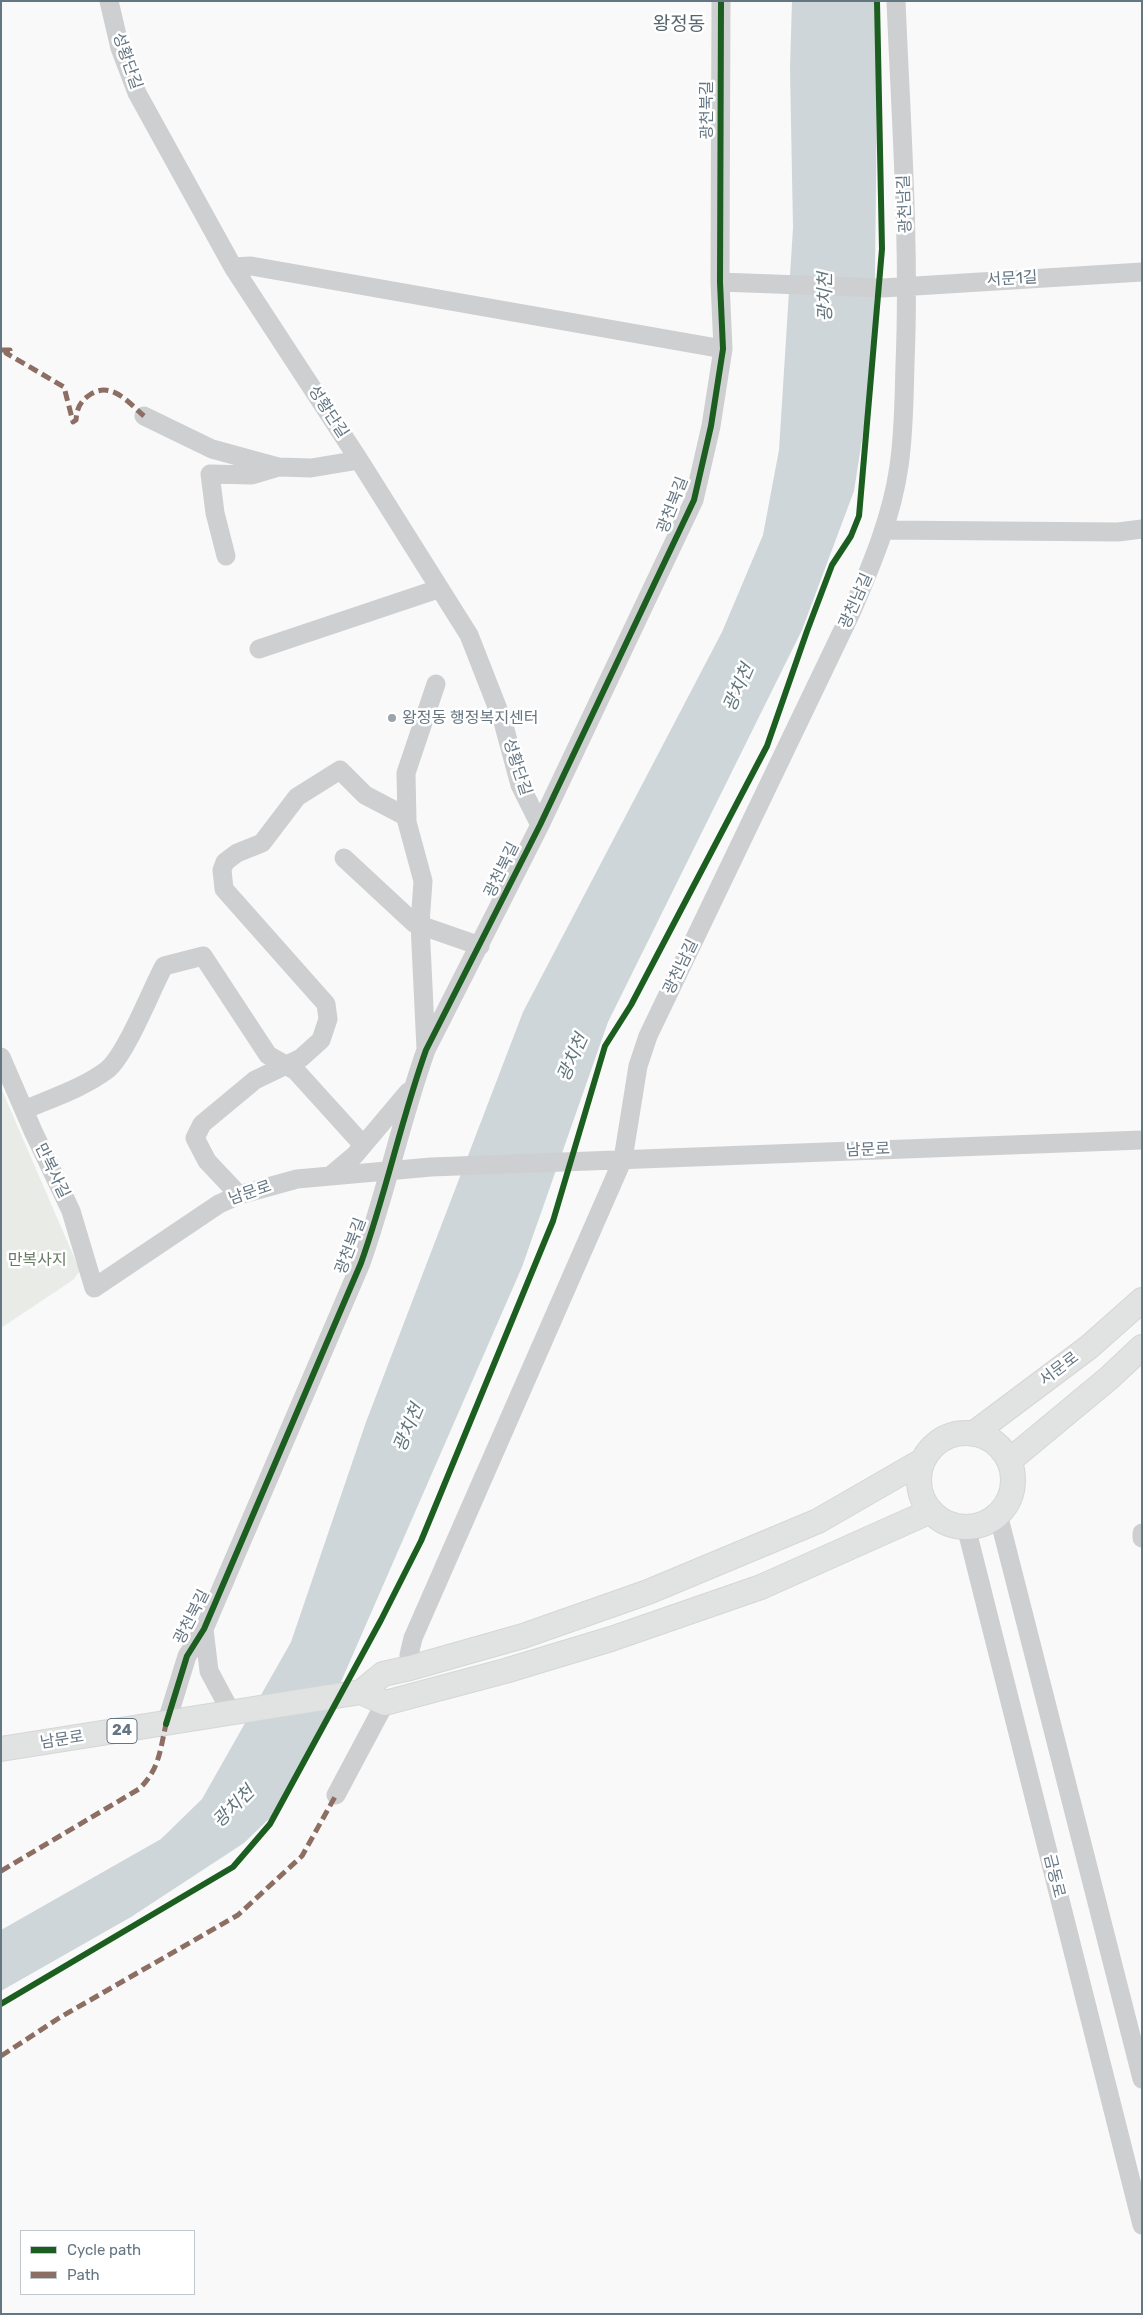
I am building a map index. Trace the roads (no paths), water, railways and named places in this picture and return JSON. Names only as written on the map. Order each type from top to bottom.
[{"type":"main road","name":"서문로","points":[[973,1434],[1089,1347],[1142,1300]]},
{"type":"main road","points":[[1009,1461],[1109,1378],[1142,1347]]},
{"type":"main road","points":[[958,1434],[973,1434],[988,1439],[1000,1448],[1009,1461],[1012,1476],[1011,1491],[1005,1505],[998,1514],[982,1524],[966,1527],[951,1524],[931,1511],[920,1492],[919,1476],[922,1461],[931,1448],[943,1439],[958,1434]]},
{"type":"main road","points":[[922,1461],[818,1521],[648,1592],[523,1636],[383,1674],[361,1692],[385,1703],[505,1671],[660,1623],[761,1587],[931,1511]]},
{"type":"main road","points":[[648,1592],[660,1623]]},
{"type":"main road","name":"남문로","points":[[1,1749],[361,1692]]},
{"type":"street","name":"성황단길","points":[[109,1],[120,48],[137,93],[233,267],[359,460],[438,589],[469,635],[503,722],[520,785],[540,825]]},
{"type":"street","name":"광천북길","points":[[166,1724],[187,1656],[204,1629],[361,1263],[376,1220],[412,1088],[426,1050],[540,825],[694,500],[711,426],[723,349],[720,282],[721,1]]},
{"type":"street","name":"광천남길","points":[[410,1668],[409,1656],[413,1638],[623,1159],[638,1066],[648,1036],[851,613],[884,530],[899,467],[908,285],[896,1]]},
{"type":"street","points":[[233,267],[251,266],[723,349]]},
{"type":"street","name":"서문1길","points":[[720,282],[883,288],[1142,272]]},
{"type":"street","points":[[144,416],[212,449],[279,467],[311,468],[359,460]]},
{"type":"street","points":[[226,556],[215,512],[210,474],[252,475],[279,467]]},
{"type":"street","points":[[884,530],[1118,532],[1142,530]]},
{"type":"street","points":[[259,649],[438,589]]},
{"type":"street","points":[[426,1050],[420,924],[422,881],[407,817],[406,773],[436,684]]},
{"type":"street","points":[[239,1195],[207,1161],[194,1138],[202,1124],[255,1080],[301,1058],[321,1040],[328,1019],[326,1004],[224,889],[222,870],[226,862],[237,853],[262,843],[297,797],[340,770],[365,795],[407,817]]},
{"type":"street","points":[[344,858],[414,923],[480,946]]},
{"type":"street","points":[[24,1110],[78,1087],[108,1069],[124,1050],[164,966],[202,956],[268,1056],[296,1071],[363,1145]]},
{"type":"street","name":"만복사길","points":[[1,1057],[72,1210],[94,1288]]},
{"type":"street","points":[[329,1176],[344,1165],[363,1145],[412,1088]]},
{"type":"street","name":"남문로","points":[[94,1288],[219,1204],[239,1195],[297,1179],[431,1167],[1142,1140]]},
{"type":"street","points":[[998,1514],[1136,2030],[1142,2079]]},
{"type":"street","name":"금동로","points":[[966,1527],[1142,2225]]},
{"type":"street","points":[[1142,1533],[1142,1538]]},
{"type":"street","name":"광천북길","points":[[204,1629],[210,1671],[237,1713]]},
{"type":"street","points":[[336,1796],[385,1703]]},
{"type":"water","name":"광치천","points":[[792,1],[878,1],[874,363],[854,491],[802,630],[608,1022],[522,1267],[306,1762],[272,1816],[244,1843],[131,1917],[1,1991],[1,1930],[161,1839],[202,1799],[291,1642],[366,1422],[523,1012],[722,632],[763,535],[779,450],[793,228],[790,69]]},
{"type":"place","name":"왕정동 행정복지센터","points":[[392,718]]},
{"type":"district","name":"왕정동","points":[[679,25]]},
{"type":"park label","name":"만복사지","points":[[37,1260]]}]
